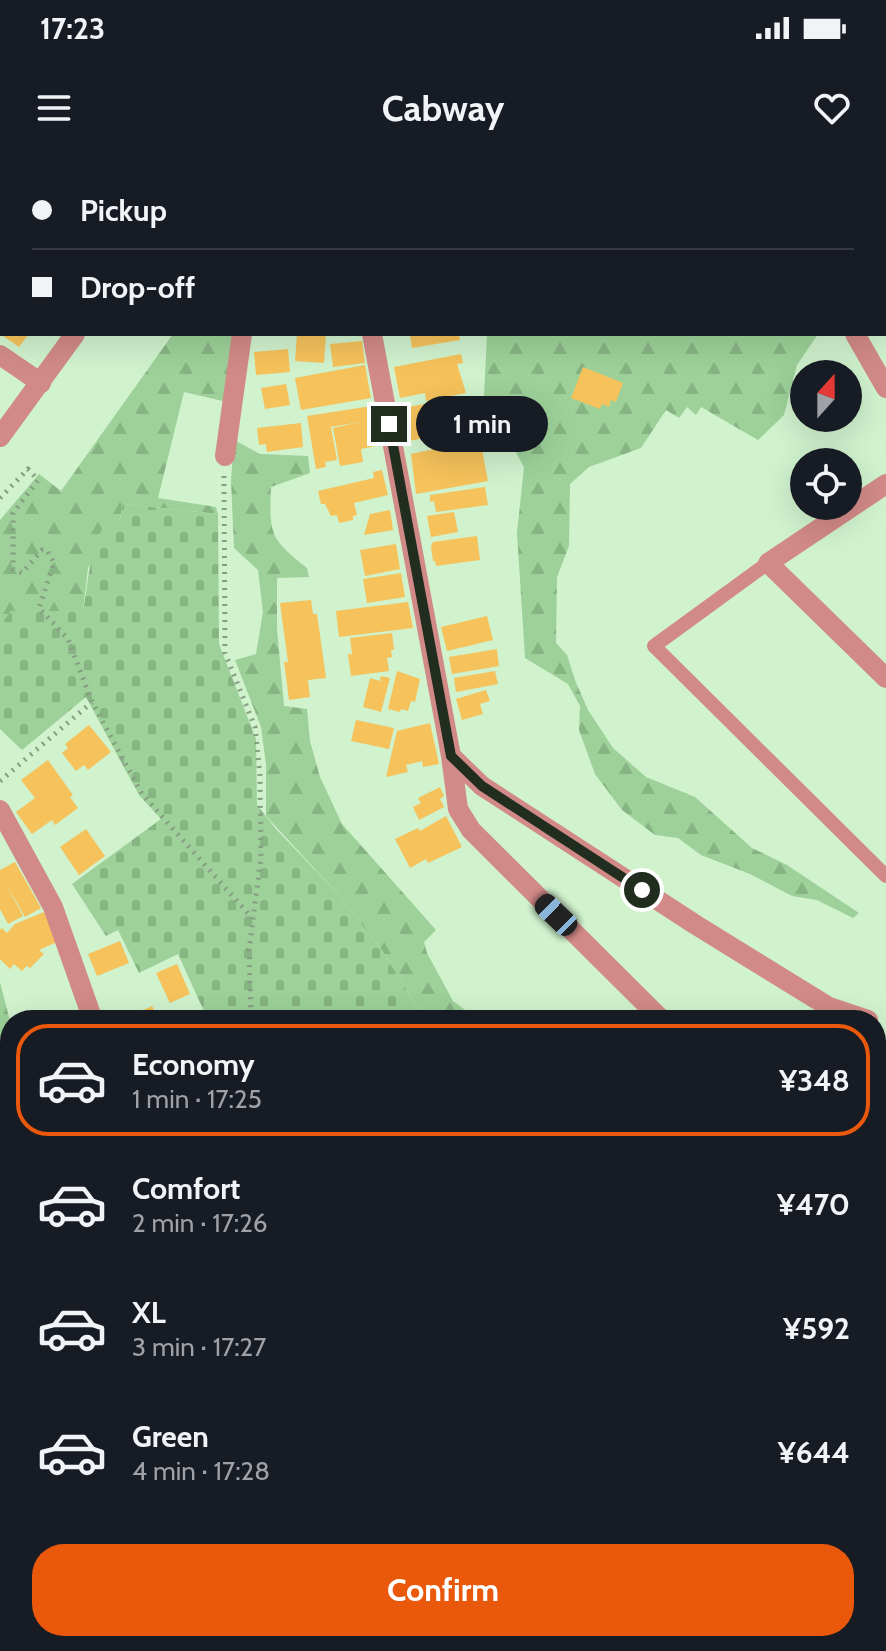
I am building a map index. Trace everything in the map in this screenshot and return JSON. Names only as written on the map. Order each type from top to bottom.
[{"type":"street","points":[[0,437],[74,336]]},
{"type":"street","points":[[225,456],[242,336]]},
{"type":"street","points":[[372,336],[451,756],[458,809],[471,830],[652,1010]]},
{"type":"street","points":[[856,336],[886,388]]},
{"type":"street","points":[[0,355],[41,383]]},
{"type":"street","points":[[886,484],[768,563],[886,678]]},
{"type":"street","points":[[451,756],[482,786],[696,925],[838,1010]]},
{"type":"street","points":[[0,810],[53,907],[89,1010]]},
{"type":"lane","points":[[768,563],[654,646],[886,876]]},
{"type":"path","points":[[225,456],[222,499],[225,653],[255,727],[259,752],[261,857],[249,950],[251,1010]]},
{"type":"path","points":[[0,498],[28,469],[38,480],[13,513],[13,569],[22,573],[42,550],[47,550],[54,563],[39,608],[68,639],[92,702],[142,794],[252,918]]},
{"type":"path","points":[[0,781],[92,702]]},
{"type":"green space","points":[[172,336],[233,336],[227,402],[184,392],[158,498],[216,507],[218,514],[123,504],[119,523],[88,568],[83,611],[11,611],[0,625],[0,520],[39,474],[61,491]]},
{"type":"green space","points":[[487,336],[817,336],[800,360],[790,360],[790,392],[784,415],[758,440],[701,407],[696,415],[687,407],[679,418],[666,410],[641,448],[589,467],[570,484],[569,546],[557,577],[556,643],[567,655],[588,710],[613,748],[646,777],[695,797],[752,848],[787,865],[859,913],[853,918],[817,900],[792,896],[750,874],[701,855],[678,838],[655,835],[622,810],[595,774],[579,730],[580,706],[568,684],[525,658],[517,533],[524,467],[484,396]]},
{"type":"green space","points":[[234,440],[260,454],[308,456],[310,473],[271,487],[274,534],[285,550],[307,568],[309,577],[277,578],[277,628],[284,706],[307,709],[310,741],[320,777],[342,824],[436,930],[424,942],[427,953],[453,1001],[465,1010],[419,1010],[383,952],[338,894],[266,816],[266,764],[261,727],[235,660],[256,654],[263,612],[258,570],[234,548],[231,480]]},
{"type":"green space","points":[[123,504],[218,514],[219,644],[256,739],[257,805],[338,894],[383,952],[419,1010],[203,1010],[178,954],[139,973],[118,930],[106,936],[72,884],[161,819],[139,795],[86,697],[22,750],[0,729],[0,625],[11,611],[83,611],[97,539],[102,529],[119,523]]},
{"type":"green space","points":[[0,982],[7,1010],[0,1010]]},
{"type":"building","points":[[3,336],[27,336],[19,347]]},
{"type":"building","points":[[297,336],[326,336],[324,363],[295,361]]},
{"type":"building","points":[[410,336],[459,336],[460,340],[412,348]]},
{"type":"building","points":[[362,341],[365,363],[333,367],[330,344]]},
{"type":"building","points":[[288,349],[290,372],[256,375],[254,352]]},
{"type":"building","points":[[461,354],[463,363],[457,364],[466,393],[426,401],[425,393],[400,398],[394,367]]},
{"type":"building","points":[[365,365],[371,398],[301,410],[295,378]]},
{"type":"building","points":[[583,367],[623,383],[616,402],[611,400],[609,407],[602,404],[600,409],[571,398]]},
{"type":"building","points":[[286,384],[290,405],[265,409],[261,388]]},
{"type":"building","points":[[465,397],[475,437],[437,443],[436,436],[408,441],[402,408]]},
{"type":"building","points":[[372,406],[381,445],[361,449],[363,462],[340,466],[333,428],[360,422],[331,427],[337,460],[325,462],[326,467],[316,469],[307,416]]},
{"type":"building","points":[[301,423],[303,447],[267,452],[266,444],[259,445],[257,428]]},
{"type":"building","points":[[480,439],[488,481],[416,494],[411,454]]},
{"type":"building","points":[[382,470],[388,495],[354,503],[357,515],[353,516],[353,520],[339,523],[337,515],[331,516],[325,504],[321,504],[318,491],[374,478],[373,472]]},
{"type":"building","points":[[485,487],[488,505],[436,512],[434,501],[430,502],[430,495]]},
{"type":"building","points":[[390,510],[393,530],[364,535],[370,514]]},
{"type":"building","points":[[454,512],[458,532],[431,537],[427,516]]},
{"type":"building","points":[[477,536],[480,560],[436,566],[431,546],[433,542]]},
{"type":"building","points":[[396,544],[400,569],[365,576],[360,550]]},
{"type":"building","points":[[401,573],[405,597],[367,603],[363,579]]},
{"type":"building","points":[[311,600],[313,614],[317,614],[326,678],[308,680],[310,697],[289,700],[284,662],[288,662],[280,603]]},
{"type":"building","points":[[408,602],[413,628],[339,637],[336,611]]},
{"type":"building","points":[[487,616],[493,640],[447,651],[441,627]]},
{"type":"building","points":[[392,633],[394,650],[391,650],[392,657],[387,658],[389,671],[351,676],[348,654],[352,654],[350,638]]},
{"type":"building","points":[[497,649],[499,666],[452,674],[449,657]]},
{"type":"building","points":[[397,671],[420,679],[415,702],[411,701],[408,711],[388,709]]},
{"type":"building","points":[[495,671],[498,684],[456,692],[454,678]]},
{"type":"building","points":[[381,676],[390,678],[381,712],[363,707],[370,678],[380,681]]},
{"type":"building","points":[[486,690],[490,701],[480,704],[483,714],[462,720],[456,699]]},
{"type":"building","points":[[356,720],[394,728],[389,749],[351,741]]},
{"type":"building","points":[[430,723],[439,764],[423,767],[422,761],[406,765],[408,772],[386,777],[397,731]]},
{"type":"building","points":[[89,725],[111,752],[88,770],[84,765],[76,771],[62,753],[68,748],[65,744]]},
{"type":"building","points":[[48,760],[73,795],[70,797],[78,808],[55,825],[52,820],[32,834],[16,812],[35,798],[21,780]]},
{"type":"building","points":[[440,787],[444,807],[419,820],[413,807],[421,803],[418,798]]},
{"type":"building","points":[[446,816],[462,847],[410,868],[395,839],[418,828],[420,831]]},
{"type":"building","points":[[86,829],[105,856],[79,875],[60,847]]},
{"type":"building","points":[[15,862],[41,908],[25,917],[5,882],[23,916],[8,924],[0,909],[0,870]]},
{"type":"building","points":[[44,912],[57,942],[39,950],[44,954],[30,968],[27,966],[22,971],[14,964],[10,969],[0,959],[0,930],[2,928],[7,933],[15,924]]},
{"type":"building","points":[[120,941],[129,963],[97,976],[88,954]]},
{"type":"building","points":[[177,964],[190,994],[170,1003],[156,973]]},
{"type":"route","points":[[389,424],[451,756],[482,786],[642,890]]}]
